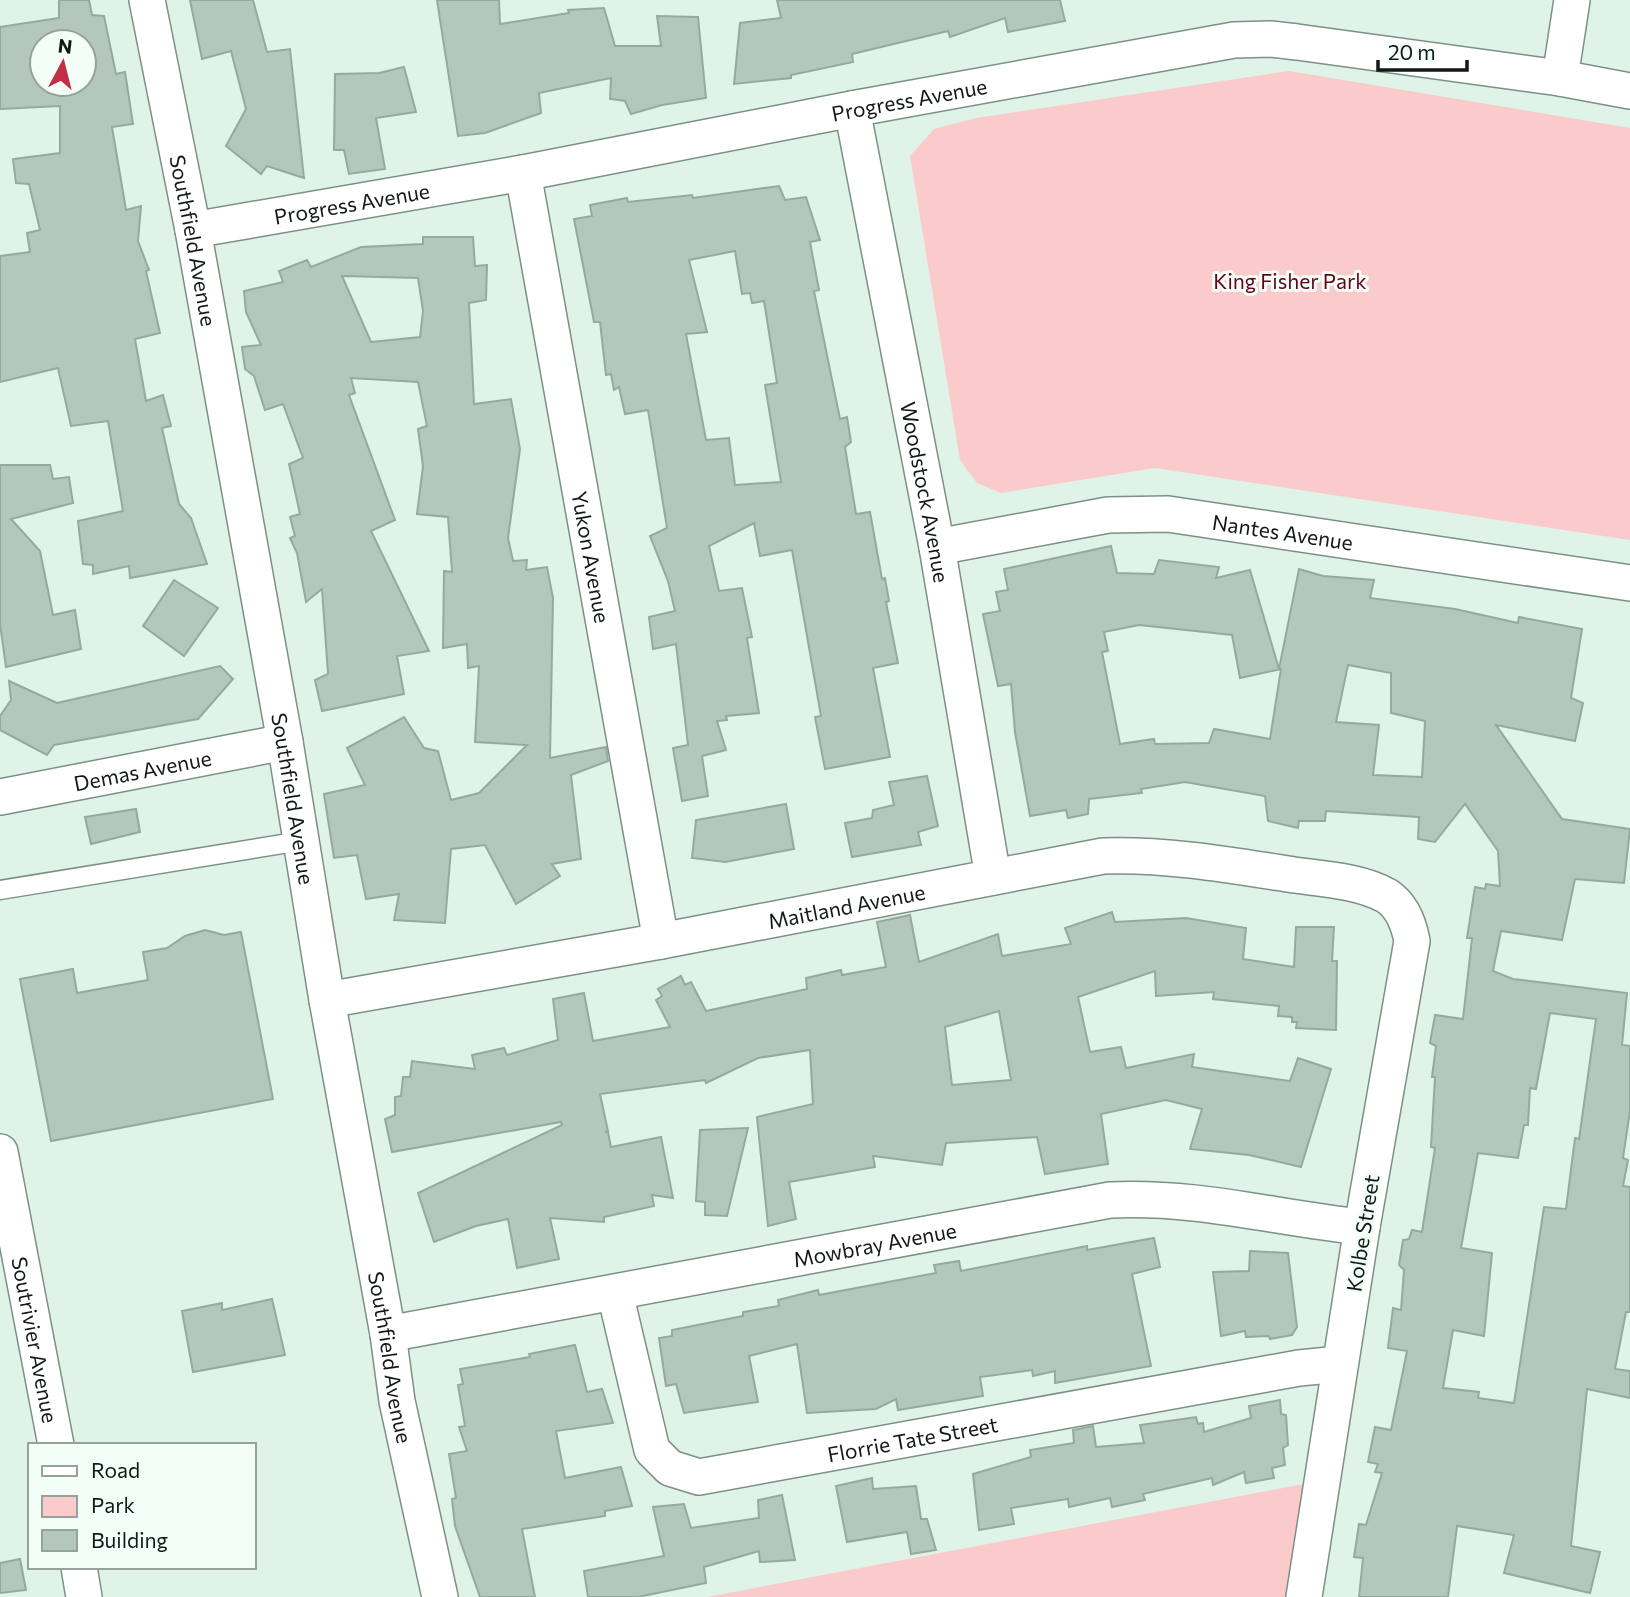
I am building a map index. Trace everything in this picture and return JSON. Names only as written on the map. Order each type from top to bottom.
[{"type":"street","name":"Southfield Avenue","points":[[147,0],[192,230],[285,742],[327,1000],[388,1334],[397,1401],[440,1597]]},
{"type":"street","points":[[1560,78],[1572,0]]},
{"type":"street","name":"Progress Avenue","points":[[192,230],[523,173],[852,109],[1234,40],[1270,39],[1560,78],[1630,91]]},
{"type":"street","name":"Woodstock Avenue","points":[[852,109],[937,547],[993,877]]},
{"type":"street","name":"Yukon Avenue","points":[[523,173],[661,941]]},
{"type":"street","name":"Nantes Avenue","points":[[937,547],[1108,515],[1168,514],[1630,583]]},
{"type":"street","name":"Demas Avenue","points":[[0,797],[285,742]]},
{"type":"street","name":"Maitland Avenue","points":[[327,1000],[661,941],[1103,856],[1143,855],[1370,888]]},
{"type":"street","name":"Kolbe Street","points":[[1304,1597],[1362,1227],[1412,941],[1409,925],[1401,911],[1390,898],[1370,888]]},
{"type":"street","name":"Soutrivier Avenue","points":[[0,1152],[56,1443]]},
{"type":"street","name":"Mowbray Avenue","points":[[388,1334],[1110,1200],[1152,1198],[1210,1202],[1318,1222],[1362,1227]]},
{"type":"street","name":"Florrie Tate Street","points":[[615,1293],[652,1450],[670,1468],[699,1477],[1299,1368],[1340,1364]]},
{"type":"street","points":[[79,1569],[84,1597]]},
{"type":"lane","points":[[0,890],[301,841]]},
{"type":"green space","name":"King Fisher Park","points":[[1289,71],[1630,128],[1630,540],[1155,468],[1001,493],[977,483],[960,460],[910,156],[934,129],[976,118]]},
{"type":"green space","points":[[1304,1484],[1286,1597],[707,1597]]},
{"type":"building","points":[[59,0],[89,0],[92,15],[104,16],[116,74],[125,72],[133,124],[112,127],[126,210],[141,206],[138,241],[149,270],[146,271],[160,333],[135,339],[146,401],[163,395],[171,426],[162,428],[179,504],[191,518],[207,564],[130,578],[129,566],[93,574],[93,565],[83,564],[78,521],[123,511],[108,421],[71,426],[58,368],[0,382],[0,256],[30,252],[27,233],[40,230],[29,184],[16,183],[13,159],[60,153],[60,106],[0,109],[0,27],[59,18]]},
{"type":"building","points":[[190,0],[253,0],[267,52],[290,49],[304,178],[267,166],[261,174],[226,146],[246,109],[231,51],[202,59]]},
{"type":"building","points":[[437,0],[499,0],[500,24],[569,13],[568,10],[604,8],[615,46],[661,46],[657,16],[698,17],[706,98],[662,105],[631,114],[625,101],[610,99],[611,78],[539,93],[541,113],[485,133],[458,136]]},
{"type":"building","points":[[777,0],[1060,0],[1065,21],[1008,32],[1005,18],[950,37],[948,31],[852,54],[853,62],[791,75],[791,78],[734,84],[740,23],[781,18]]},
{"type":"building","points":[[404,67],[416,112],[376,118],[385,169],[349,174],[344,150],[334,150],[335,74],[379,73]]},
{"type":"building","points":[[779,186],[785,200],[806,197],[820,240],[810,242],[819,290],[814,291],[840,419],[847,417],[851,442],[845,447],[856,514],[870,512],[882,579],[885,578],[889,601],[886,602],[898,663],[873,668],[890,757],[825,769],[815,717],[821,716],[792,550],[760,556],[754,523],[709,546],[719,591],[742,588],[752,637],[747,638],[759,713],[726,716],[727,720],[717,721],[726,750],[702,756],[708,796],[682,801],[673,748],[688,745],[676,644],[653,649],[649,617],[675,611],[668,581],[650,536],[667,528],[648,410],[625,414],[619,387],[614,390],[611,374],[606,375],[600,322],[594,322],[574,219],[592,216],[590,205],[627,198],[628,202],[692,195],[693,198]],"holes":[[[735,251],[742,294],[750,293],[752,303],[764,301],[777,383],[765,385],[781,482],[735,485],[729,438],[706,440],[686,334],[707,332],[689,260]]]},
{"type":"building","points":[[423,237],[473,237],[475,266],[487,265],[486,300],[469,303],[474,404],[511,399],[520,449],[508,538],[513,561],[527,560],[526,570],[547,567],[553,598],[550,758],[606,747],[608,761],[571,775],[581,859],[552,864],[560,876],[516,904],[485,845],[451,849],[445,923],[394,920],[399,894],[366,899],[357,855],[334,858],[324,794],[365,785],[347,748],[404,717],[424,748],[438,751],[451,800],[479,793],[527,745],[475,742],[479,666],[468,668],[467,644],[443,648],[444,571],[452,572],[448,517],[417,514],[423,466],[418,429],[427,426],[418,382],[351,378],[355,393],[349,395],[395,520],[371,531],[429,651],[397,656],[404,694],[322,711],[315,680],[328,674],[322,589],[306,602],[297,553],[290,538],[295,536],[290,517],[300,514],[289,464],[303,458],[283,404],[265,410],[254,376],[245,369],[242,347],[261,345],[246,312],[244,291],[283,282],[279,271],[307,260],[311,267],[361,247],[423,244]],"holes":[[[342,276],[418,278],[423,311],[420,337],[371,342]]]},
{"type":"building","points":[[0,465],[50,465],[53,479],[69,477],[73,503],[11,519],[40,551],[53,615],[75,610],[81,649],[6,667],[0,624]]},
{"type":"building","points":[[1111,546],[1117,573],[1154,574],[1159,560],[1219,567],[1216,578],[1250,570],[1279,669],[1299,569],[1323,576],[1374,580],[1370,598],[1455,609],[1518,623],[1519,617],[1582,629],[1571,698],[1583,703],[1575,741],[1496,725],[1562,819],[1630,829],[1624,883],[1575,879],[1562,940],[1501,931],[1493,971],[1513,979],[1627,993],[1622,1045],[1630,1046],[1630,1111],[1623,1158],[1628,1160],[1623,1186],[1630,1187],[1630,1312],[1626,1312],[1615,1369],[1630,1371],[1630,1398],[1587,1389],[1571,1546],[1600,1552],[1590,1593],[1504,1573],[1514,1535],[1457,1526],[1448,1597],[1359,1597],[1363,1558],[1354,1557],[1359,1524],[1366,1525],[1382,1473],[1375,1472],[1378,1464],[1368,1462],[1375,1427],[1391,1430],[1407,1351],[1388,1348],[1393,1308],[1401,1310],[1404,1270],[1399,1265],[1403,1240],[1409,1239],[1412,1230],[1422,1232],[1435,1148],[1431,1147],[1435,1077],[1432,1077],[1436,1046],[1430,1043],[1435,1015],[1463,1019],[1472,938],[1467,938],[1475,887],[1485,889],[1486,884],[1500,886],[1498,851],[1465,804],[1435,842],[1418,839],[1419,817],[1326,811],[1325,821],[1299,821],[1298,828],[1268,821],[1265,796],[1185,782],[1141,789],[1142,793],[1089,799],[1088,814],[1068,818],[1066,810],[1030,816],[1015,732],[1011,684],[998,686],[983,614],[1000,611],[996,592],[1008,590],[1004,569]],"holes":[[[1139,625],[1232,635],[1240,678],[1281,669],[1270,739],[1214,729],[1209,743],[1155,744],[1154,739],[1120,744],[1102,652],[1108,651],[1104,632]],[[1348,665],[1391,673],[1391,713],[1425,721],[1422,777],[1373,775],[1379,725],[1336,722]],[[1550,1013],[1596,1019],[1579,1139],[1575,1138],[1566,1209],[1544,1207],[1514,1403],[1478,1398],[1479,1392],[1443,1388],[1453,1330],[1484,1336],[1492,1253],[1461,1248],[1478,1153],[1518,1158],[1524,1125],[1528,1125],[1530,1088],[1536,1089]]]},
{"type":"building","points":[[174,580],[218,608],[184,656],[143,626]]},
{"type":"building","points":[[220,666],[233,679],[198,719],[54,745],[47,755],[0,730],[0,716],[11,700],[9,681],[57,703]]},
{"type":"building","points":[[927,776],[938,826],[918,832],[921,845],[852,857],[845,823],[872,818],[873,810],[894,805],[889,782]]},
{"type":"building","points":[[786,804],[794,849],[725,862],[692,858],[696,820]]},
{"type":"building","points":[[136,809],[140,832],[91,844],[85,817]]},
{"type":"building","points":[[1112,912],[1115,922],[1186,918],[1246,928],[1243,959],[1294,967],[1296,927],[1334,927],[1332,961],[1337,961],[1336,1030],[1296,1028],[1297,1022],[1292,1022],[1292,1017],[1278,1016],[1279,1006],[1213,999],[1214,992],[1156,996],[1155,971],[1078,997],[1090,1052],[1121,1047],[1126,1068],[1194,1054],[1192,1067],[1290,1081],[1298,1058],[1331,1069],[1301,1167],[1249,1155],[1190,1149],[1202,1109],[1166,1100],[1101,1114],[1108,1164],[1045,1174],[1037,1137],[946,1143],[942,1165],[873,1156],[875,1167],[789,1182],[796,1219],[768,1226],[757,1117],[813,1104],[810,1050],[758,1058],[706,1083],[705,1080],[600,1094],[608,1131],[605,1132],[608,1132],[611,1147],[661,1137],[673,1198],[652,1195],[654,1206],[604,1217],[604,1222],[550,1218],[559,1259],[517,1268],[508,1219],[476,1226],[434,1242],[418,1193],[562,1125],[561,1122],[392,1152],[385,1119],[395,1115],[395,1097],[401,1096],[403,1077],[410,1077],[412,1061],[475,1069],[472,1055],[504,1048],[507,1055],[558,1040],[553,999],[584,993],[593,1041],[670,1027],[656,1000],[662,996],[658,989],[681,976],[685,985],[691,982],[706,1011],[807,989],[806,978],[841,970],[842,975],[886,967],[877,922],[910,915],[919,962],[998,934],[1002,956],[1071,944],[1065,928]],"holes":[[[999,1011],[1011,1080],[952,1085],[945,1027]]]},
{"type":"building","points":[[205,930],[224,935],[241,932],[273,1099],[51,1141],[20,979],[73,969],[77,993],[148,980],[143,952],[167,948],[185,936]]},
{"type":"building","points":[[748,1128],[727,1216],[705,1215],[705,1202],[696,1201],[700,1130]]},
{"type":"building","points":[[1154,1238],[1160,1267],[1132,1274],[1151,1366],[1055,1383],[1055,1371],[1033,1376],[1032,1370],[980,1377],[983,1396],[898,1410],[896,1399],[876,1409],[807,1413],[797,1344],[749,1356],[758,1402],[684,1413],[676,1384],[666,1386],[659,1338],[672,1336],[672,1330],[743,1316],[743,1312],[779,1306],[778,1300],[818,1290],[819,1295],[936,1273],[934,1265],[959,1261],[961,1271],[1087,1246],[1087,1250]]},
{"type":"building","points":[[1250,1251],[1288,1253],[1297,1327],[1292,1335],[1270,1339],[1269,1336],[1246,1337],[1245,1331],[1221,1336],[1213,1272],[1249,1271]]},
{"type":"building","points":[[272,1299],[285,1355],[193,1372],[182,1311],[222,1303],[222,1310]]},
{"type":"building","points":[[575,1345],[587,1392],[602,1389],[613,1423],[556,1431],[565,1478],[621,1467],[632,1506],[605,1511],[605,1516],[522,1529],[535,1597],[480,1597],[455,1526],[452,1499],[456,1498],[449,1454],[467,1451],[459,1427],[465,1426],[458,1385],[463,1384],[460,1369],[530,1357],[529,1354]]},
{"type":"building","points":[[1280,1400],[1281,1414],[1286,1415],[1288,1445],[1283,1448],[1285,1465],[1272,1468],[1274,1478],[1246,1483],[1244,1472],[1213,1485],[1212,1478],[1143,1494],[1145,1500],[1112,1507],[1110,1498],[1069,1507],[1068,1499],[1011,1508],[1014,1524],[979,1530],[973,1474],[1031,1457],[1030,1450],[1074,1443],[1073,1430],[1093,1426],[1096,1447],[1144,1443],[1140,1425],[1196,1417],[1198,1424],[1203,1423],[1204,1432],[1251,1418],[1249,1406]]},
{"type":"building","points":[[872,1478],[873,1489],[916,1486],[921,1519],[927,1519],[936,1550],[911,1554],[907,1532],[847,1542],[836,1486]]},
{"type":"building","points":[[782,1495],[795,1560],[760,1562],[759,1551],[704,1567],[706,1583],[638,1597],[588,1597],[584,1571],[664,1556],[653,1507],[684,1504],[691,1528],[759,1518],[758,1500]]},
{"type":"building","points":[[20,1559],[26,1590],[0,1593],[0,1563]]}]
